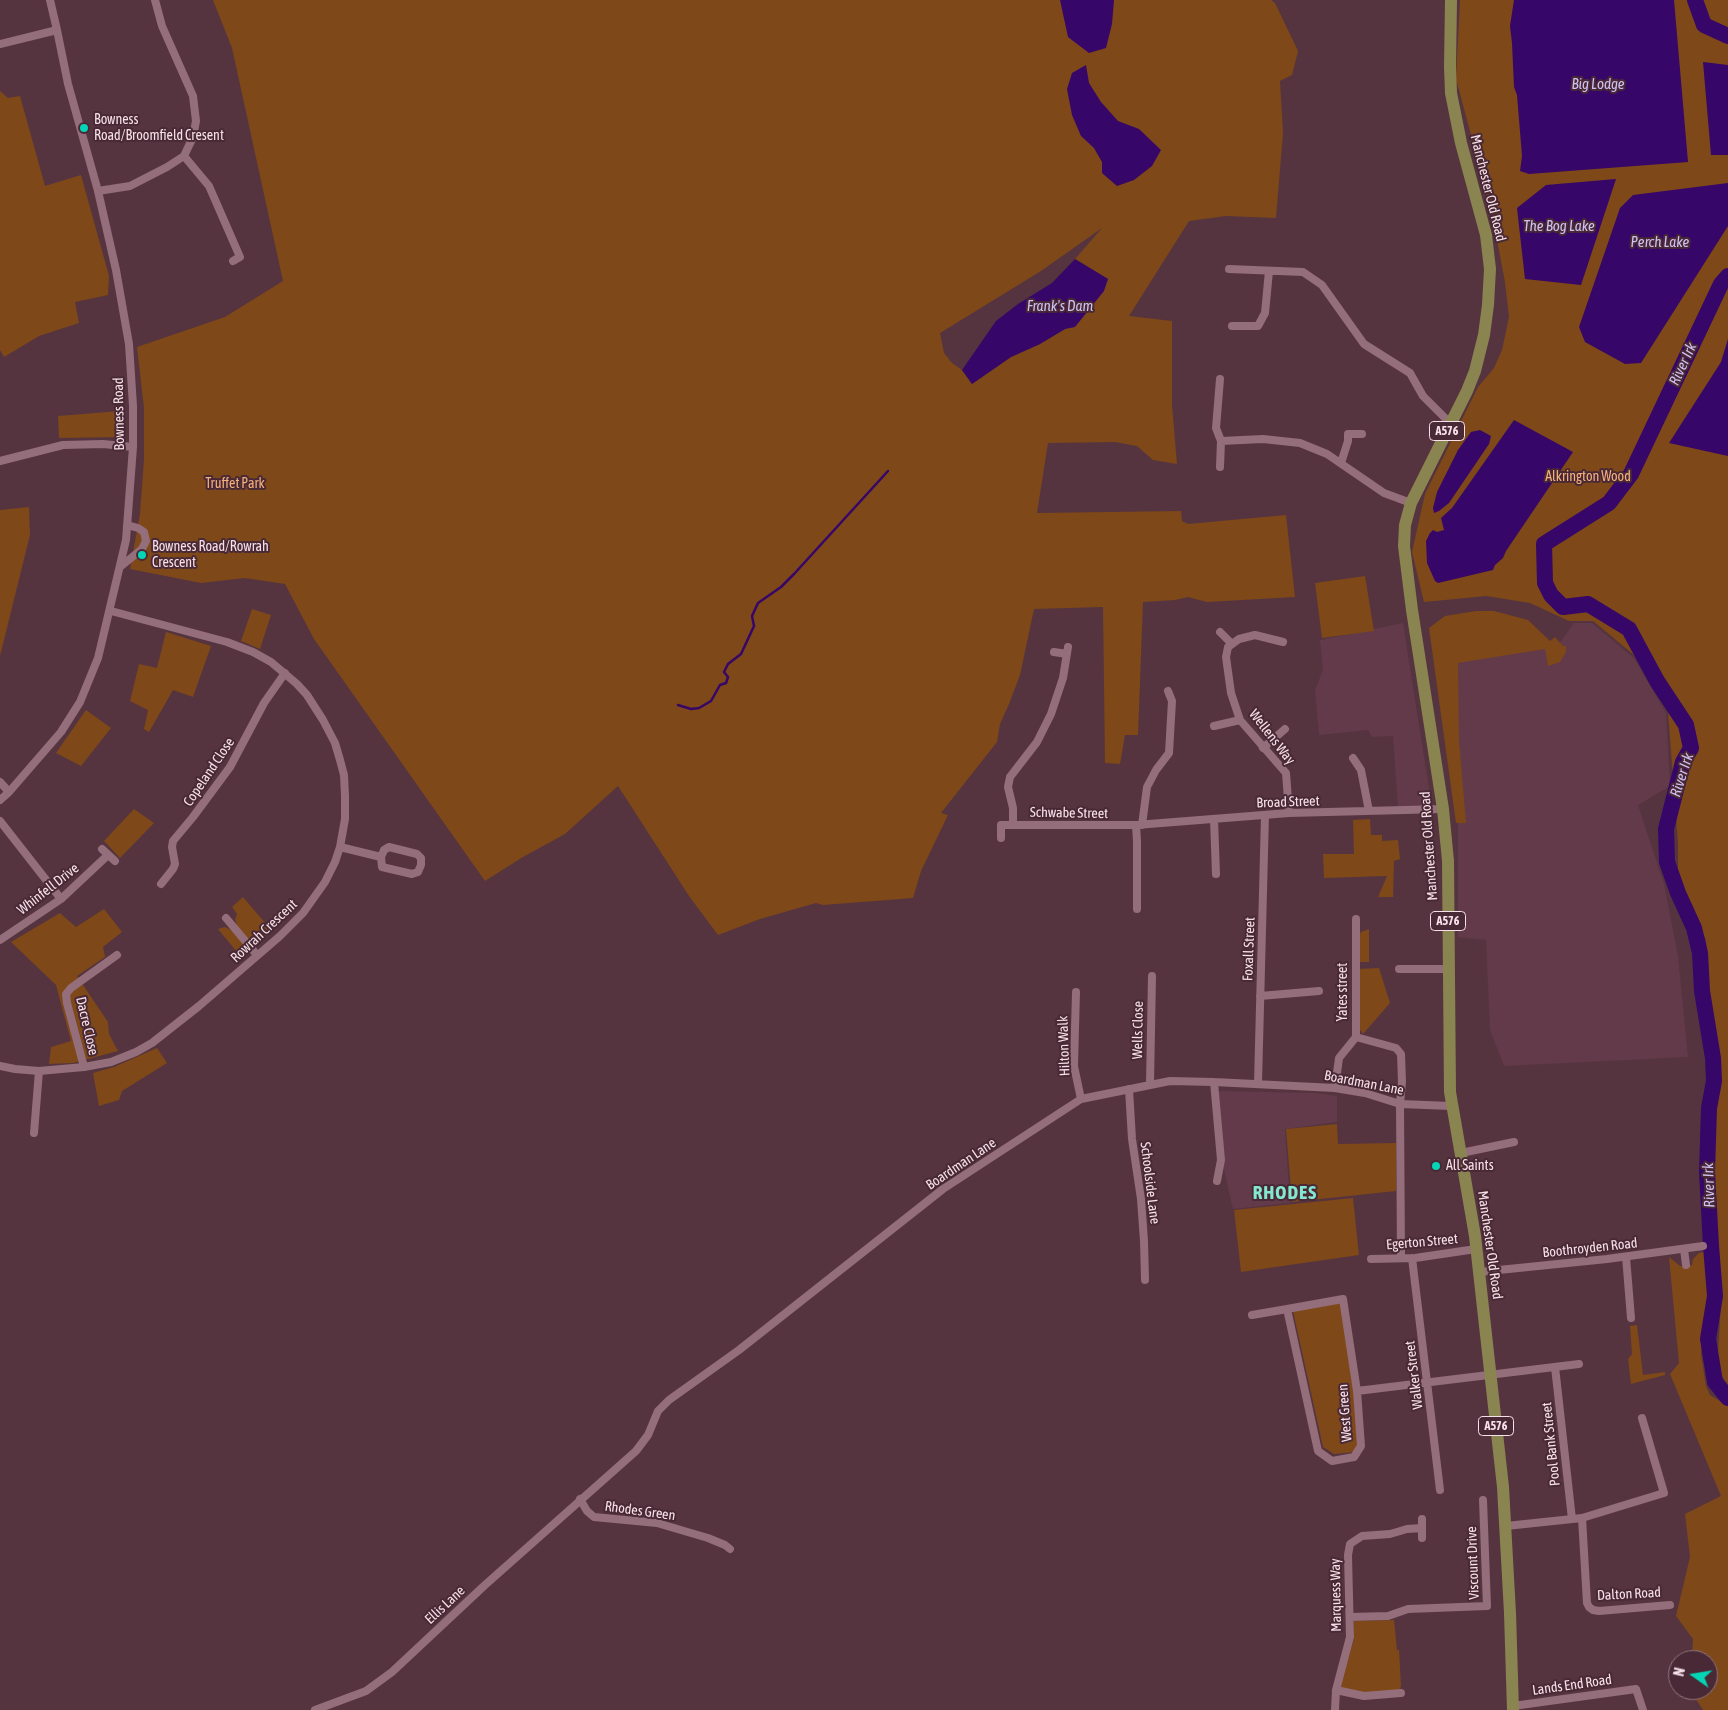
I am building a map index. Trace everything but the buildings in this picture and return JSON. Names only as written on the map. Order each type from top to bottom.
[{"type":"main road","name":"Manchester Old Road","points":[[1451,0],[1450,67],[1453,107],[1486,235],[1490,269],[1488,304],[1477,362],[1467,391],[1411,502],[1404,535],[1405,558],[1443,809],[1448,861],[1448,1077],[1476,1249],[1491,1374],[1506,1526],[1513,1708]]},
{"type":"street","name":"Bowness Road","points":[[0,800],[59,735],[80,702],[98,658],[126,540],[133,447],[133,406],[129,344],[116,270],[98,190],[68,84],[50,0]]},
{"type":"street","points":[[98,190],[130,186],[167,167],[184,156],[193,137],[196,121],[193,96],[162,26],[155,0]]},
{"type":"street","points":[[0,44],[57,30]]},
{"type":"street","points":[[184,156],[209,186],[240,257],[233,261]]},
{"type":"street","points":[[1229,268],[1303,272],[1322,285],[1364,344],[1410,373],[1423,396],[1451,424]]},
{"type":"street","points":[[1232,326],[1258,326],[1265,313],[1269,271]]},
{"type":"street","points":[[1220,379],[1216,429],[1221,441],[1220,467]]},
{"type":"street","points":[[1342,463],[1348,434],[1362,434]]},
{"type":"street","points":[[1221,441],[1263,438],[1290,441],[1315,448],[1342,463],[1354,474],[1384,493],[1411,502]]},
{"type":"street","points":[[0,461],[63,445],[104,444],[133,447]]},
{"type":"street","points":[[120,567],[142,549],[146,541],[144,532],[127,525]]},
{"type":"street","name":"Rowrah Crescent","points":[[0,1066],[39,1071],[84,1067],[111,1062],[152,1043],[184,1018],[303,913],[335,862],[340,847],[345,819],[344,775],[338,751],[330,732],[307,696],[271,662],[253,652],[227,642],[110,611]]},
{"type":"street","points":[[1220,632],[1232,644],[1239,639],[1255,635],[1283,642]]},
{"type":"street","name":"Wellens Way","points":[[1232,644],[1228,647],[1226,657],[1231,694],[1240,720],[1286,773],[1289,813]]},
{"type":"street","points":[[1013,825],[1013,808],[1008,787],[1010,777],[1037,742],[1051,714],[1063,678],[1067,650],[1054,652]]},
{"type":"street","name":"Copeland Close","points":[[161,884],[175,864],[172,841],[193,817],[230,767],[264,703],[284,673]]},
{"type":"street","points":[[1137,910],[1137,841],[1139,825],[1147,786],[1169,753],[1172,702],[1168,691]]},
{"type":"street","points":[[1214,726],[1240,720]]},
{"type":"street","points":[[1263,748],[1286,729]]},
{"type":"street","points":[[1353,758],[1361,770],[1369,811]]},
{"type":"street","points":[[0,782],[9,792]]},
{"type":"street","name":"Broad Street","points":[[1139,825],[1289,813],[1443,809]]},
{"type":"street","name":"Foxall Street","points":[[1258,1083],[1265,815]]},
{"type":"street","points":[[1214,819],[1216,874]]},
{"type":"street","points":[[0,821],[61,898]]},
{"type":"street","name":"Schwabe Street","points":[[1001,838],[1001,825],[1139,825]]},
{"type":"street","points":[[340,847],[381,857]]},
{"type":"street","points":[[389,847],[416,854],[421,858],[421,865],[418,872],[412,874],[382,867],[381,857],[384,850],[389,847]]},
{"type":"street","points":[[102,849],[115,861]]},
{"type":"street","name":"Whinfell Drive","points":[[0,940],[61,898],[108,855]]},
{"type":"street","points":[[225,918],[257,955]]},
{"type":"street","name":"Yates street","points":[[1335,1088],[1339,1058],[1356,1037],[1356,919]]},
{"type":"street","name":"Dacre Close","points":[[84,1067],[66,994],[71,988],[116,955]]},
{"type":"street","points":[[1399,969],[1449,969]]},
{"type":"street","name":"Wells Close","points":[[1150,1084],[1152,976]]},
{"type":"street","name":"Hilton Walk","points":[[1076,992],[1074,1066],[1081,1099]]},
{"type":"street","points":[[1260,996],[1319,992]]},
{"type":"street","points":[[1356,1037],[1396,1048],[1401,1054],[1400,1258]]},
{"type":"street","points":[[34,1133],[39,1071]]},
{"type":"street","name":"Boardman Lane","points":[[580,1499],[642,1444],[648,1435],[658,1410],[669,1400],[739,1350],[943,1189],[1081,1099],[1170,1081],[1258,1083],[1335,1088],[1365,1093],[1400,1104],[1452,1106]]},
{"type":"street","points":[[1214,1082],[1221,1160],[1217,1181]]},
{"type":"street","name":"Schoolside Lane","points":[[1129,1089],[1132,1139],[1141,1199],[1145,1280]]},
{"type":"street","points":[[1461,1153],[1514,1142]]},
{"type":"street","name":"Boothroyden Road","points":[[1479,1272],[1626,1257],[1703,1246]]},
{"type":"street","name":"Egerton Street","points":[[1371,1259],[1412,1258],[1476,1249]]},
{"type":"street","points":[[1684,1249],[1686,1265]]},
{"type":"street","points":[[1626,1257],[1631,1318]]},
{"type":"street","name":"Walker Street","points":[[1412,1258],[1440,1490]]},
{"type":"street","name":"West Green","points":[[1252,1315],[1343,1299],[1357,1391],[1361,1446],[1354,1457],[1332,1461],[1318,1451],[1287,1309]]},
{"type":"street","points":[[1357,1391],[1579,1364]]},
{"type":"street","name":"Pool Bank Street","points":[[1555,1366],[1572,1519]]},
{"type":"street","points":[[1506,1526],[1582,1518],[1664,1493],[1642,1418]]},
{"type":"street","name":"Rhodes Green","points":[[580,1499],[587,1511],[594,1517],[664,1525],[708,1538],[730,1549]]},
{"type":"street","name":"Ellis Lane","points":[[316,1710],[366,1691],[392,1672],[580,1499]]},
{"type":"street","name":"Viscount Drive","points":[[1350,1617],[1388,1616],[1408,1609],[1487,1606],[1483,1500]]},
{"type":"street","name":"Dalton Road","points":[[1582,1518],[1587,1603],[1589,1607],[1599,1611],[1670,1605]]},
{"type":"street","points":[[1422,1519],[1422,1538]]},
{"type":"street","name":"Marquess Way","points":[[1335,1710],[1336,1690],[1348,1647],[1350,1617],[1348,1554],[1350,1544],[1362,1536],[1390,1534],[1407,1529],[1422,1528]]},
{"type":"street","name":"Lands End Road","points":[[1513,1708],[1636,1689],[1643,1710]]},
{"type":"street","points":[[1336,1690],[1364,1696],[1401,1693]]},
{"type":"shaded area","points":[[1403,623],[1432,806],[1398,807],[1393,736],[1372,737],[1368,730],[1319,735],[1315,691],[1323,669],[1320,640]]},
{"type":"shaded area","points":[[1574,623],[1592,623],[1634,658],[1666,713],[1670,786],[1638,805],[1664,884],[1678,956],[1688,1057],[1504,1066],[1490,1030],[1486,940],[1458,937],[1458,821],[1435,664],[1559,644]]},
{"type":"shaded area","points":[[1217,1091],[1316,1093],[1337,1096],[1337,1122],[1285,1129],[1290,1203],[1233,1209],[1223,1165]]},
{"type":"green space","name":"Truffet Park","points":[[213,0],[1271,0],[1275,3],[1298,51],[1292,75],[1280,81],[1283,133],[1276,218],[1226,216],[1189,221],[1129,316],[1172,321],[1172,405],[1177,464],[1153,460],[1137,446],[1115,442],[1048,443],[1037,513],[1181,511],[1182,521],[1188,524],[1286,515],[1295,597],[1207,602],[1188,597],[1175,600],[1143,602],[1138,735],[1125,735],[1120,764],[1105,763],[1103,607],[1034,609],[1020,675],[1000,724],[997,742],[941,813],[948,815],[921,871],[913,898],[823,905],[816,903],[760,919],[718,935],[689,896],[618,786],[565,834],[485,881],[314,639],[285,584],[245,578],[201,583],[130,569],[140,514],[144,459],[144,408],[137,347],[225,317],[283,281],[232,48]],"holes":[[[1102,228],[1075,259],[1108,279],[1065,329],[1040,344],[1011,357],[972,384],[962,370],[952,363],[944,353],[940,333],[1041,271]]]},
{"type":"green space","name":"Alkrington Wood","points":[[1460,0],[1728,0],[1728,1385],[1717,1369],[1722,1287],[1711,1157],[1721,1073],[1709,995],[1706,940],[1678,876],[1678,844],[1668,711],[1634,655],[1593,621],[1569,621],[1530,603],[1486,596],[1424,602],[1412,552],[1425,494],[1478,387],[1494,368],[1502,350],[1509,317],[1505,282],[1491,209],[1456,79]]},
{"type":"green space","points":[[0,91],[8,98],[20,96],[45,186],[81,175],[109,276],[108,295],[75,302],[79,323],[39,336],[4,357],[0,350]]},
{"type":"green space","points":[[120,411],[121,437],[59,438],[58,416]]},
{"type":"green space","points":[[29,507],[30,535],[0,656],[0,510]]},
{"type":"green space","points":[[1365,576],[1374,631],[1322,638],[1315,583]]},
{"type":"green space","points":[[252,609],[271,615],[260,649],[241,641]]},
{"type":"green space","points":[[1476,611],[1494,611],[1528,620],[1550,641],[1555,637],[1563,646],[1566,646],[1566,652],[1560,662],[1548,666],[1545,649],[1458,663],[1459,740],[1466,823],[1456,823],[1429,628],[1445,616]]},
{"type":"green space","points":[[166,632],[211,646],[193,697],[173,690],[149,732],[144,729],[148,710],[130,701],[139,664],[157,668]]},
{"type":"green space","points":[[86,710],[111,728],[81,766],[56,753]]},
{"type":"green space","points":[[134,809],[154,823],[120,858],[104,841]]},
{"type":"green space","points":[[1370,819],[1371,835],[1382,835],[1382,841],[1398,840],[1400,859],[1394,861],[1393,897],[1378,897],[1387,876],[1324,878],[1323,854],[1354,854],[1353,820]]},
{"type":"green space","points":[[243,897],[272,931],[253,946],[243,936],[237,925],[235,919],[237,914],[232,907]]},
{"type":"green space","points":[[104,909],[122,932],[103,947],[105,957],[77,976],[108,1022],[109,1034],[118,1051],[73,1063],[49,1064],[51,1047],[71,1041],[56,985],[11,942],[60,913],[76,927]]},
{"type":"green space","points":[[225,927],[237,933],[246,948],[248,953],[242,958],[218,929]]},
{"type":"green space","points":[[1369,929],[1369,962],[1358,962],[1358,936],[1361,932]]},
{"type":"green space","points":[[1379,968],[1390,1003],[1363,1034],[1358,1027],[1358,969]]},
{"type":"green space","points":[[157,1048],[167,1063],[122,1091],[119,1100],[99,1106],[93,1073],[114,1067]]},
{"type":"green space","points":[[1337,1124],[1338,1144],[1396,1143],[1396,1191],[1292,1202],[1286,1129]]},
{"type":"green space","points":[[1353,1198],[1359,1255],[1241,1272],[1234,1210]]},
{"type":"green space","points":[[1705,1252],[1710,1284],[1701,1354],[1706,1386],[1710,1395],[1728,1406],[1728,1710],[1703,1710],[1696,1700],[1718,1700],[1718,1650],[1692,1650],[1693,1639],[1676,1616],[1690,1557],[1685,1514],[1721,1496],[1670,1374],[1679,1363],[1669,1257],[1680,1266],[1692,1265],[1693,1259],[1699,1253]]},
{"type":"green space","points":[[1342,1303],[1360,1440],[1355,1452],[1334,1454],[1323,1447],[1293,1311]]},
{"type":"green space","points":[[1637,1325],[1643,1375],[1665,1372],[1665,1375],[1631,1384],[1628,1359],[1632,1354],[1630,1326]]},
{"type":"green space","points":[[1394,1620],[1397,1650],[1399,1650],[1401,1686],[1399,1690],[1363,1693],[1339,1688],[1354,1639],[1354,1621]]},
{"type":"water","points":[[1060,0],[1114,0],[1112,24],[1106,48],[1089,53],[1068,37]]},
{"type":"water","name":"Big Lodge","points":[[1514,0],[1674,0],[1688,162],[1529,174],[1520,171],[1522,156],[1517,95],[1514,87],[1510,26]]},
{"type":"water","points":[[1703,62],[1728,65],[1728,155],[1711,155]]},
{"type":"water","points":[[1086,65],[1089,83],[1101,102],[1118,121],[1139,129],[1161,150],[1152,166],[1134,180],[1117,186],[1102,173],[1102,162],[1094,148],[1081,136],[1072,115],[1067,89],[1072,73]]},
{"type":"water","name":"The Bog Lake","points":[[1616,179],[1581,285],[1525,279],[1517,208],[1546,185]]},
{"type":"water","name":"Perch Lake","points":[[1728,183],[1728,226],[1641,363],[1625,364],[1585,342],[1579,327],[1620,208],[1633,195]]},
{"type":"water","name":"Frank's Dam","points":[[1075,259],[1108,279],[1104,291],[1075,327],[1065,329],[1040,344],[1011,357],[972,384],[962,370],[996,321],[1018,304],[1052,283]]},
{"type":"water","points":[[1728,339],[1728,456],[1669,443],[1721,362]]},
{"type":"water","points":[[1514,420],[1573,452],[1503,558],[1495,565],[1493,570],[1438,583],[1435,581],[1427,563],[1426,541],[1433,530],[1437,532],[1444,530],[1441,518],[1452,508]]},
{"type":"water","points":[[1480,430],[1491,436],[1489,444],[1449,503],[1434,513],[1433,508],[1437,492],[1458,450],[1471,432]]},
{"type":"waterway","name":"River Irk","points":[[1695,0],[1704,25],[1728,36]]},
{"type":"waterway","name":"River Irk","points":[[1728,276],[1721,284],[1631,474],[1609,503],[1544,544],[1545,583],[1551,595],[1563,607],[1588,604],[1629,629],[1657,681],[1686,725],[1691,748],[1683,762],[1666,829],[1667,862],[1678,893],[1694,928],[1700,953],[1702,991],[1713,1058],[1714,1081],[1709,1108],[1707,1172],[1715,1296],[1708,1339],[1715,1382],[1728,1398]]},
{"type":"waterway","points":[[678,705],[691,709],[699,708],[711,701],[720,685],[726,683],[728,677],[724,672],[728,664],[741,654],[754,626],[752,616],[758,603],[781,587],[794,574],[888,471]]},
{"type":"place","name":"Bowness Road/Broomfield Cresent","points":[[84,128]]},
{"type":"place","name":"Bowness Road/Rowrah Crescent","points":[[142,555]]},
{"type":"place","name":"All Saints","points":[[1436,1166]]},
{"type":"district","name":"RHODES","points":[[1285,1193]]}]
